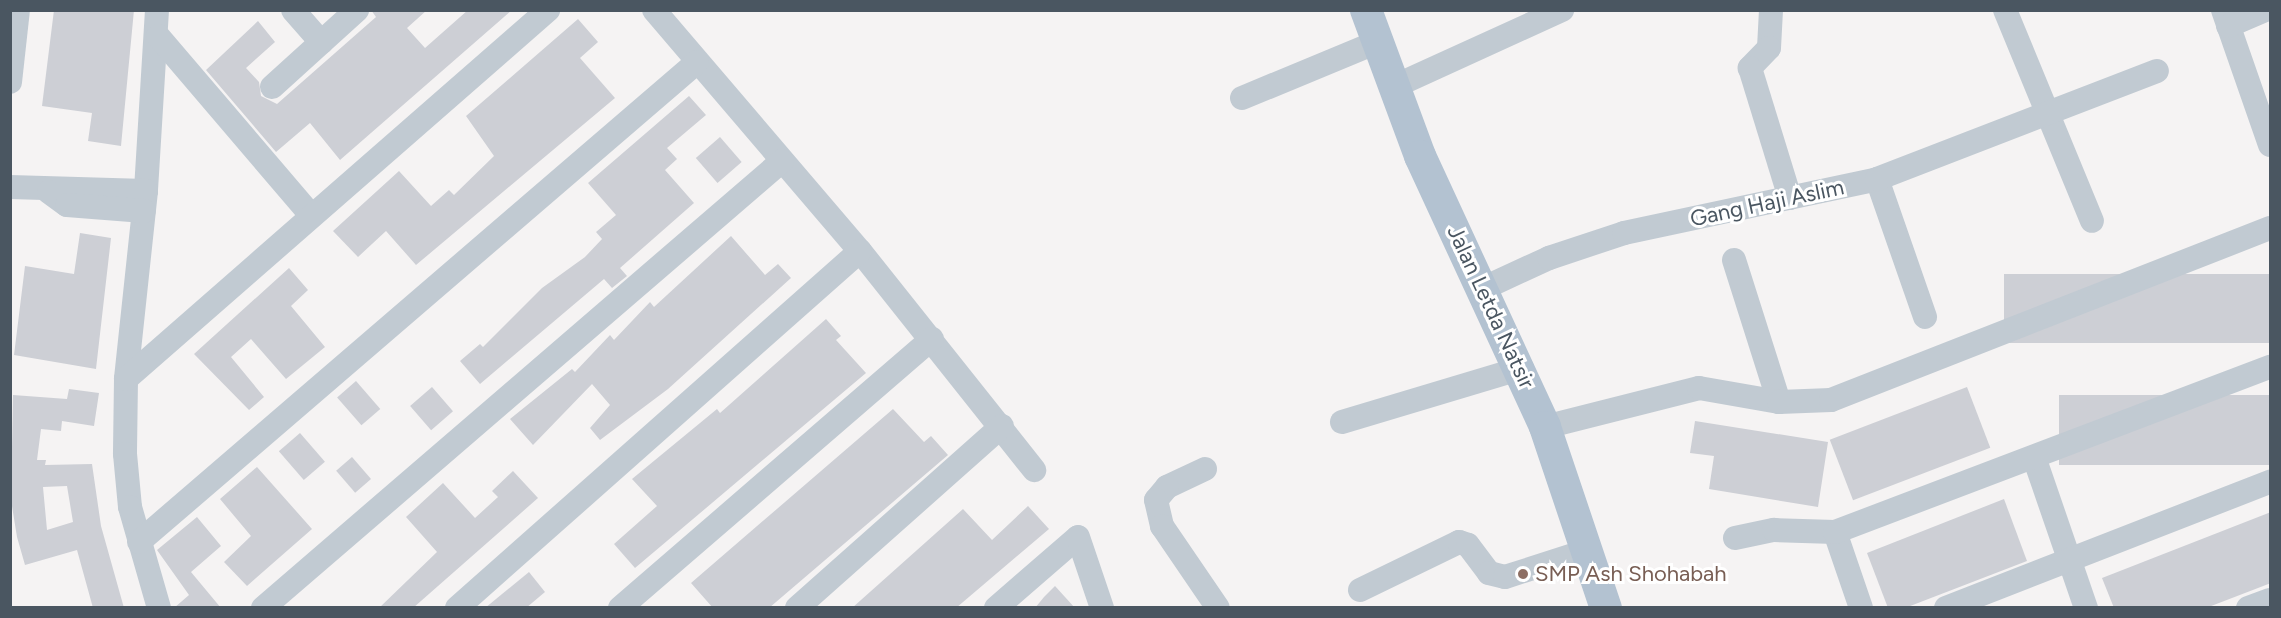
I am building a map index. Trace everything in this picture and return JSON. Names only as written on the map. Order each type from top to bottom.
[{"type":"main road","name":"Jalan Letda Natsir","points":[[1366,10],[1420,156],[1521,368],[1545,427],[1606,608]]},
{"type":"street","points":[[10,82],[18,10]]},
{"type":"street","points":[[157,10],[158,36],[145,201],[126,379],[127,484],[139,542],[159,608]]},
{"type":"street","points":[[293,10],[321,42]]},
{"type":"street","points":[[272,87],[357,10]]},
{"type":"street","points":[[126,379],[548,10]]},
{"type":"street","points":[[654,10],[861,251],[1002,426],[1034,470]]},
{"type":"street","points":[[1393,87],[1562,10]]},
{"type":"street","points":[[1771,10],[1769,48],[1750,68],[1790,198]]},
{"type":"street","points":[[2006,10],[2092,221]]},
{"type":"street","points":[[2265,10],[2226,18],[2266,114],[2271,145]]},
{"type":"street","points":[[158,36],[311,215]]},
{"type":"street","points":[[1242,98],[1377,42]]},
{"type":"street","points":[[139,542],[697,62]]},
{"type":"street","name":"Gang Haji Aslim","points":[[1484,288],[1549,258],[1624,233],[1877,179],[2157,71]]},
{"type":"street","points":[[269,606],[782,161]]},
{"type":"street","points":[[1877,179],[1924,317]]},
{"type":"street","points":[[10,187],[49,192],[71,185],[145,201]]},
{"type":"street","points":[[1545,427],[1680,390],[1779,402],[1831,400],[1857,392],[2271,228]]},
{"type":"street","points":[[457,608],[861,251]]},
{"type":"street","points":[[1734,260],[1779,402]]},
{"type":"street","points":[[620,608],[932,339]]},
{"type":"street","points":[[1735,538],[1774,530],[1835,532],[2271,367]]},
{"type":"street","points":[[1342,422],[1521,368]]},
{"type":"street","points":[[797,608],[1002,426]]},
{"type":"street","points":[[2034,457],[2086,608]]},
{"type":"street","points":[[1205,469],[1167,487],[1156,500],[1162,526],[1218,608]]},
{"type":"street","points":[[1947,608],[2069,557],[2271,482]]},
{"type":"street","points":[[1835,532],[1861,608]]},
{"type":"street","points":[[996,608],[1078,537],[1102,608]]},
{"type":"street","points":[[1360,590],[1459,542],[1468,545],[1489,573],[1505,577],[1586,551]]},
{"type":"street","points":[[2248,608],[2271,600]]},
{"type":"building","points":[[54,10],[134,10],[121,146],[88,141],[92,113],[42,106]]},
{"type":"building","points":[[371,10],[427,10],[407,28],[425,48],[468,10],[512,10],[340,160],[310,123],[276,152],[206,70],[258,21],[275,42],[246,68],[259,82],[261,96],[277,104],[376,17]]},
{"type":"building","points":[[578,19],[598,42],[580,58],[615,98],[416,265],[386,231],[358,257],[333,231],[399,171],[431,206],[449,190],[454,195],[494,156],[466,116]]},
{"type":"building","points":[[689,96],[706,115],[667,148],[677,159],[665,170],[694,203],[620,268],[627,276],[612,288],[604,279],[480,384],[460,361],[480,344],[483,347],[542,288],[585,257],[602,239],[596,232],[616,215],[588,183]]},
{"type":"building","points":[[720,137],[742,162],[717,183],[696,158]]},
{"type":"building","points":[[80,233],[111,238],[96,369],[14,355],[25,266],[74,274]]},
{"type":"building","points":[[731,236],[765,275],[778,264],[791,278],[668,389],[600,440],[590,428],[610,405],[592,384],[533,445],[510,419],[572,369],[575,372],[610,335],[614,340],[650,302],[654,307]]},
{"type":"building","points":[[289,268],[308,290],[291,306],[325,347],[286,379],[251,339],[231,357],[264,397],[249,410],[194,354]]},
{"type":"building","points":[[2004,274],[2270,274],[2270,343],[2004,343]]},
{"type":"building","points":[[826,319],[841,336],[836,340],[866,373],[635,568],[614,544],[657,506],[632,479],[717,409],[720,413]]},
{"type":"building","points":[[356,381],[380,409],[361,425],[337,397]]},
{"type":"building","points":[[432,387],[453,411],[431,430],[410,406]]},
{"type":"building","points":[[1967,387],[1990,448],[1853,500],[1830,440]]},
{"type":"building","points":[[69,389],[99,393],[94,426],[62,421],[61,431],[41,429],[37,460],[46,460],[45,465],[92,464],[101,526],[124,608],[93,608],[77,550],[25,565],[17,537],[11,500],[13,395],[67,399]],"holes":[[[67,486],[73,522],[47,530],[43,487]]]},
{"type":"building","points":[[2059,395],[2270,395],[2270,465],[2059,465]]},
{"type":"building","points":[[893,409],[924,442],[931,436],[948,455],[769,608],[713,608],[691,583]]},
{"type":"building","points":[[1695,421],[1828,442],[1818,507],[1709,489],[1714,456],[1690,453]]},
{"type":"building","points":[[300,433],[325,462],[304,480],[279,451]]},
{"type":"building","points":[[352,457],[371,479],[355,493],[336,471]]},
{"type":"building","points":[[257,467],[312,529],[247,586],[224,562],[251,536],[220,499]]},
{"type":"building","points":[[513,471],[538,498],[413,608],[379,608],[437,552],[406,517],[443,483],[475,518],[498,497],[492,491]]},
{"type":"building","points":[[2004,499],[2027,561],[1905,608],[1888,608],[1867,553]]},
{"type":"building","points":[[1028,506],[1049,529],[956,608],[852,608],[963,509],[992,540]]},
{"type":"building","points":[[2271,512],[2271,583],[2206,608],[2114,608],[2102,578]]},
{"type":"building","points":[[197,517],[221,546],[191,572],[221,608],[174,608],[189,595],[157,550]]},
{"type":"building","points":[[529,572],[545,592],[526,608],[485,608]]},
{"type":"building","points":[[1055,586],[1075,608],[1035,608],[1044,597]]},
{"type":"place","name":"SMP Ash Shohabah","points":[[1523,574]]}]
